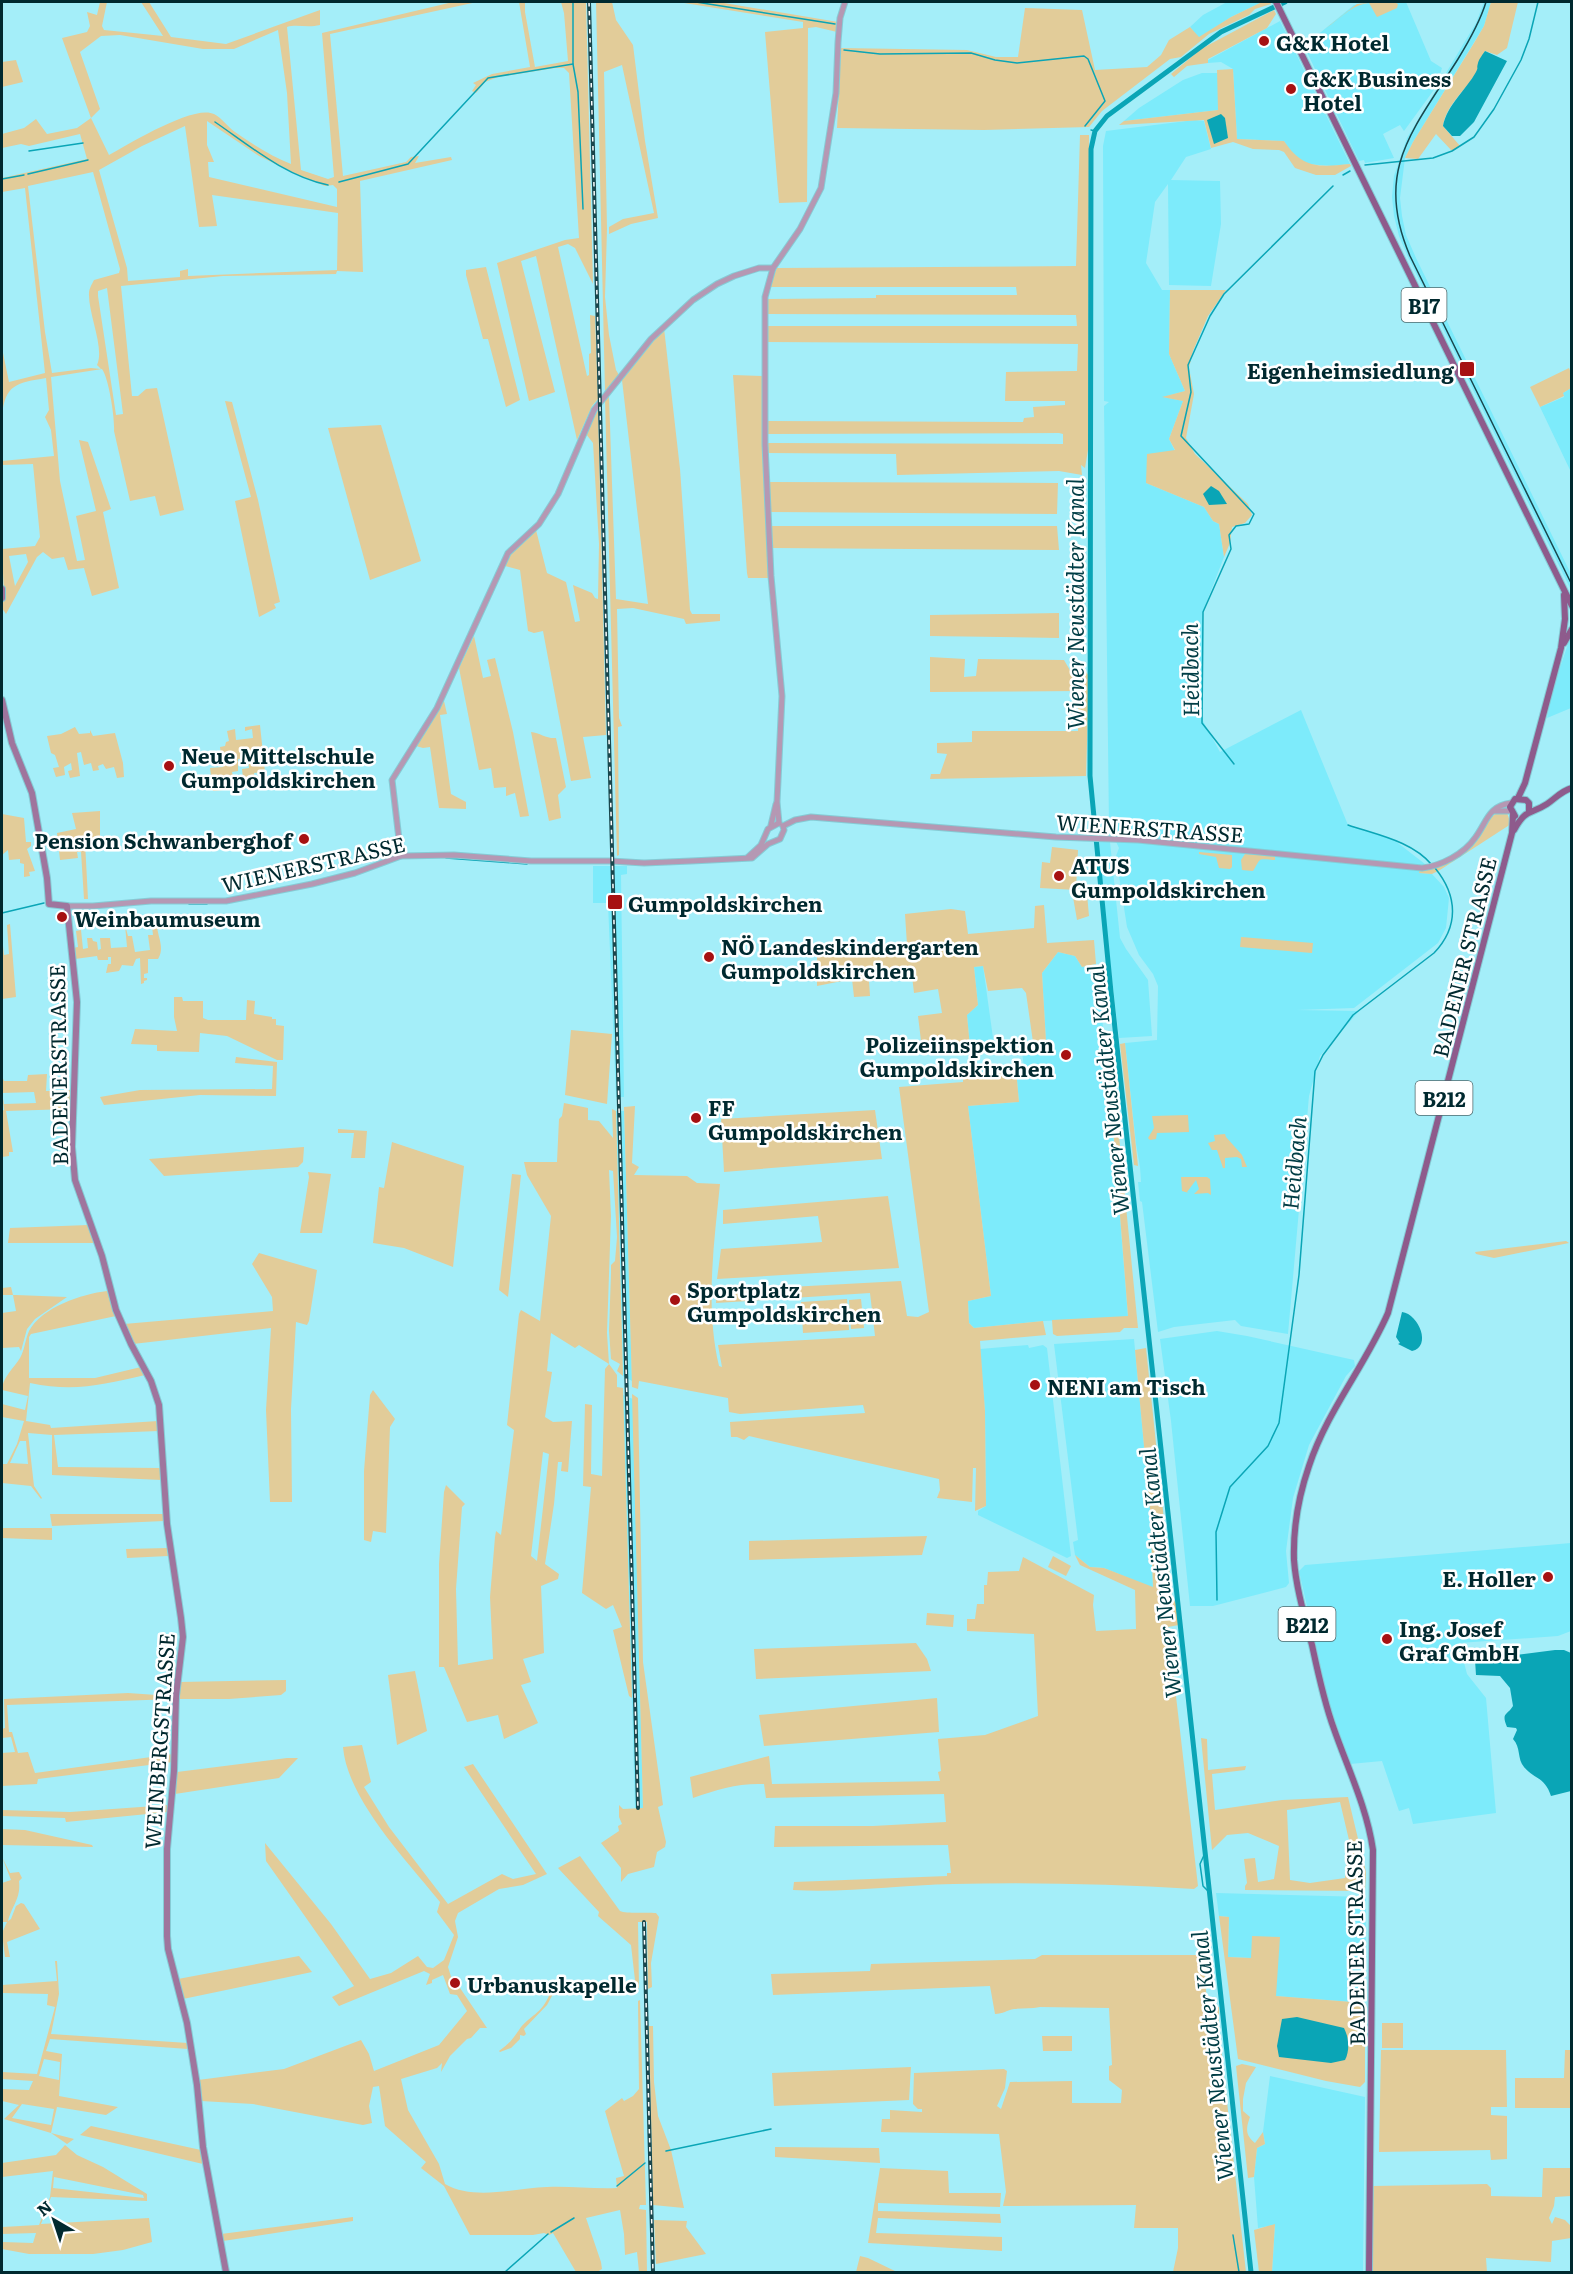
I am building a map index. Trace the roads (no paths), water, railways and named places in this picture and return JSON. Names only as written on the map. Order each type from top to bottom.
[{"type":"main road","name":"B17","points":[[1276,2],[1572,606]]},
{"type":"main road","points":[[2,589],[2,598]]},
{"type":"main road","points":[[1511,803],[1518,798],[1525,783],[1561,648],[1565,619],[1563,590]]},
{"type":"main road","points":[[1561,648],[1572,629]]},
{"type":"main road","points":[[2,700],[12,743],[32,793],[47,878],[49,904],[67,906]]},
{"type":"main road","points":[[1525,783],[1529,811],[1547,804],[1559,794],[1572,788]]},
{"type":"main road","points":[[1518,798],[1547,804]]},
{"type":"main road","name":"B212","points":[[1511,803],[1512,813]]},
{"type":"main road","name":"B212","points":[[1521,817],[1529,811]]},
{"type":"main road","points":[[1512,813],[1521,817]]},
{"type":"main road","name":"BADENER STRASSE","points":[[1370,2272],[1373,1850],[1366,1815],[1333,1726],[1321,1683],[1296,1570],[1294,1541],[1300,1501],[1320,1436],[1389,1313],[1512,833],[1512,813]]},
{"type":"main road","name":"BADENER STRASSE","points":[[1512,833],[1521,817]]},
{"type":"main road","name":"BADENERSTRASSE","points":[[67,906],[77,1002],[72,1147],[76,1187]]},
{"type":"main road","name":"WEINBERGSTRASSE","points":[[76,1187],[102,1256],[116,1310],[151,1381],[159,1405],[167,1524],[183,1637],[176,1696],[174,1771],[167,1849],[168,1949],[187,2024],[198,2085],[203,2147],[226,2272]]},
{"type":"street","points":[[766,842],[765,834],[771,825],[777,802],[782,696],[771,585],[765,444],[764,312],[768,281],[773,268],[800,229],[821,188],[836,93],[839,30],[845,2]]},
{"type":"street","points":[[401,856],[392,780],[437,708],[508,553],[538,524],[558,495],[590,416],[651,339],[693,300],[734,276],[759,268],[773,268]]},
{"type":"street","points":[[777,802],[781,825]]},
{"type":"street","points":[[1492,811],[1497,806],[1511,803]]},
{"type":"street","points":[[1492,811],[1512,813]]},
{"type":"street","name":"WIENERSTRASSE","points":[[771,825],[781,825],[811,817],[1101,838],[1428,867],[1436,866],[1472,842],[1492,811]]},
{"type":"street","name":"WIENERSTRASSE","points":[[67,906],[151,901],[226,901],[323,882],[401,856],[454,855],[531,861],[644,863],[752,858],[758,854],[766,842],[780,839],[784,830],[781,825]]},
{"type":"waterway","points":[[573,2],[573,64],[578,92],[583,209]]},
{"type":"waterway","points":[[696,2],[835,24]]},
{"type":"waterway","name":"Wiener Neustädter Kanal","points":[[1251,2272],[1111,992],[1090,776],[1091,149],[1095,131],[1107,116],[1221,32],[1285,2]]},
{"type":"waterway","name":"Heidbach","points":[[1365,165],[1433,158],[1452,151],[1474,137],[1494,109],[1521,60],[1538,2]]},
{"type":"waterway","points":[[844,50],[880,54],[971,53],[1017,63],[1084,56],[1088,59],[1105,101],[1085,126]]},
{"type":"waterway","points":[[339,182],[408,164],[488,78],[573,64]]},
{"type":"waterway","points":[[215,122],[255,150],[297,175],[328,185]]},
{"type":"waterway","name":"Wiener Neustädter Kanal","points":[[1091,130],[1095,131]]},
{"type":"waterway","points":[[29,151],[83,143]]},
{"type":"waterway","points":[[28,174],[88,160]]},
{"type":"waterway","name":"Heidbach","points":[[1343,175],[1350,171]]},
{"type":"waterway","points":[[2,179],[24,175]]},
{"type":"waterway","name":"Heidbach","points":[[1234,764],[1202,723],[1203,612],[1231,549],[1229,535],[1236,526],[1249,524],[1254,514],[1181,436],[1191,392],[1188,365],[1210,316],[1224,294],[1333,186]]},
{"type":"waterway","name":"Heidbach","points":[[1348,825],[1404,844],[1415,850],[1432,865]]},
{"type":"waterway","points":[[446,858],[527,864]]},
{"type":"waterway","name":"Heidbach","points":[[1217,1600],[1216,1532],[1230,1487],[1268,1446],[1279,1423],[1299,1275],[1315,1071],[1323,1055],[1353,1015],[1434,953],[1448,933],[1451,922],[1451,900],[1448,889],[1435,868]]},
{"type":"waterway","points":[[2,913],[44,903]]},
{"type":"waterway","points":[[189,904],[207,904]]},
{"type":"waterway","points":[[1205,1853],[1200,1864],[1203,1886],[1209,1892]]},
{"type":"waterway","points":[[666,2151],[771,2129]]},
{"type":"waterway","points":[[617,2186],[645,2163]]},
{"type":"waterway","points":[[551,2232],[574,2218]]},
{"type":"waterway","points":[[505,2272],[548,2234]]},
{"type":"waterway","points":[[1233,2235],[1239,2272]]},
{"type":"tram line","points":[[1486,2],[1470,38],[1414,129],[1397,174],[1396,199],[1400,226],[1410,256],[1572,585]]},
{"type":"railway","points":[[589,2],[638,1808]]},
{"type":"railway","points":[[644,1922],[653,2272]]},
{"type":"place","name":"G&K Hotel","points":[[1264,41]]},
{"type":"place","name":"G&K Business Hotel","points":[[1291,89]]},
{"type":"place","name":"Eigenheimsiedlung","points":[[1467,369]]},
{"type":"place","name":"Neue Mittelschule Gumpoldskirchen","points":[[169,766]]},
{"type":"place","name":"Pension Schwanberghof","points":[[304,839]]},
{"type":"place","name":"ATUS Gumpoldskirchen","points":[[1059,876]]},
{"type":"place","name":"Gumpoldskirchen","points":[[615,902]]},
{"type":"place","name":"Weinbaumuseum","points":[[62,917]]},
{"type":"place","name":"NÖ Landeskindergarten Gumpoldskirchen","points":[[709,957]]},
{"type":"place","name":"Polizeiinspektion Gumpoldskirchen","points":[[1066,1055]]},
{"type":"place","name":"FF Gumpoldskirchen","points":[[696,1118]]},
{"type":"place","name":"Sportplatz Gumpoldskirchen","points":[[675,1300]]},
{"type":"place","name":"NENI am Tisch","points":[[1035,1385]]},
{"type":"place","name":"E. Holler","points":[[1548,1577]]},
{"type":"place","name":"Ing. Josef Graf GmbH","points":[[1387,1639]]},
{"type":"place","name":"Urbanuskapelle","points":[[455,1983]]}]
